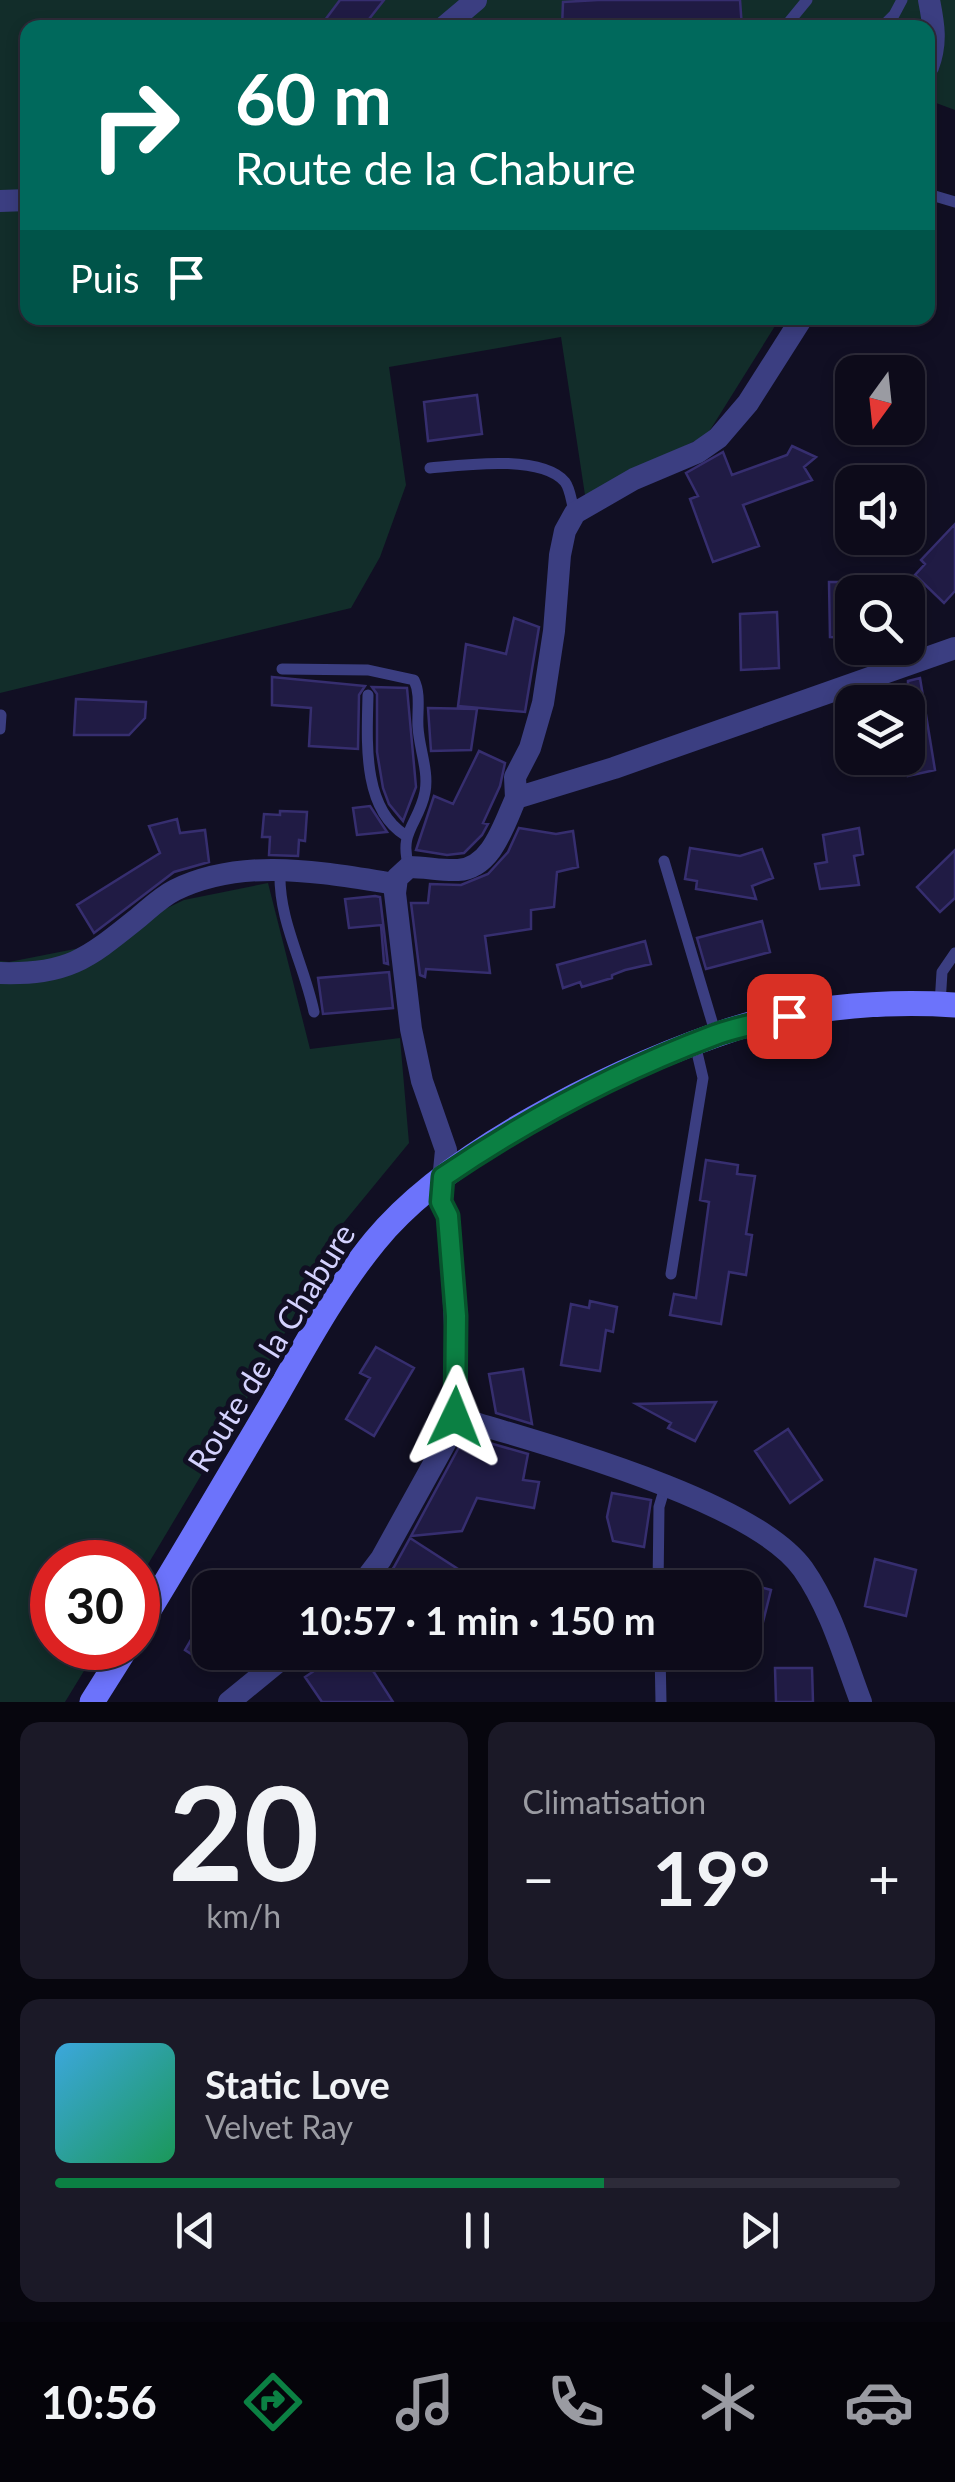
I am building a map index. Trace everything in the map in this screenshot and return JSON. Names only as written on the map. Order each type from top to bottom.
[{"type":"main road","name":"Route de la Chabure","points":[[160,1591],[335,1296],[376,1240],[443,1177],[554,1108],[706,1040],[789,1016],[866,1006],[947,1004]]},
{"type":"main road","points":[[92,1702],[112,1670]]},
{"type":"street","points":[[452,20],[476,0]]},
{"type":"street","points":[[0,973],[39,973],[70,966],[93,954],[178,889],[245,870],[402,876],[472,868],[486,856],[516,798],[515,777],[530,748],[542,703],[554,631],[560,555],[565,531],[575,513],[634,480],[698,452],[718,438],[748,403],[798,325]]},
{"type":"street","points":[[516,798],[614,768],[955,648]]},
{"type":"street","points":[[373,1570],[448,1438],[455,1417],[456,1316],[448,1216],[441,1202],[446,1150],[422,1081],[410,1029],[403,984],[402,876]]},
{"type":"street","points":[[455,1417],[665,1487],[712,1506],[763,1534],[800,1565],[823,1602],[862,1702]]},
{"type":"street","points":[[229,1702],[268,1670]]},
{"type":"lane","points":[[791,20],[807,0]]},
{"type":"lane","points":[[430,468],[477,464],[544,469],[566,483],[575,513]]},
{"type":"lane","points":[[282,669],[354,669],[414,680],[418,688],[418,730],[426,782],[420,808],[406,835],[402,876]]},
{"type":"lane","points":[[368,695],[368,743],[378,802],[386,820],[406,835]]},
{"type":"lane","points":[[664,861],[706,1040],[704,1078],[671,1274]]},
{"type":"lane","points":[[280,870],[288,938],[306,975],[314,1012]]},
{"type":"lane","points":[[947,1004],[942,972],[955,953]]},
{"type":"lane","points":[[658,1570],[659,1507],[665,1487]]},
{"type":"lane","points":[[660,1670],[661,1702]]},
{"type":"green space","points":[[0,0],[955,0],[955,110],[935,103],[935,20],[20,20],[20,325],[776,325],[707,435],[585,495],[561,337],[389,367],[406,485],[380,557],[351,608],[0,693]]},
{"type":"green space","points":[[268,883],[310,1049],[400,1038],[409,1143],[340,1227],[277,1348],[160,1544],[160,1540],[30,1540],[30,1670],[85,1670],[65,1702],[0,1702],[0,961],[85,947],[184,900]]},
{"type":"building","points":[[340,0],[384,0],[368,20],[325,20]]},
{"type":"building","points":[[740,0],[741,20],[562,20],[563,2]]},
{"type":"building","points":[[477,395],[482,434],[428,441],[424,402]]},
{"type":"building","points":[[792,446],[816,457],[804,467],[812,480],[743,505],[759,546],[713,562],[690,499],[698,496],[686,473],[723,452],[732,475],[787,455]]},
{"type":"building","points":[[955,524],[955,591],[944,603],[925,585],[925,575],[915,575],[925,564],[921,560]]},
{"type":"building","points":[[829,582],[835,582],[835,637],[830,637]]},
{"type":"building","points":[[777,612],[779,668],[741,670],[740,614]]},
{"type":"building","points":[[514,618],[539,627],[525,712],[458,706],[466,644],[506,654]]},
{"type":"building","points":[[272,677],[365,686],[359,695],[358,749],[309,746],[311,708],[272,705]]},
{"type":"building","points":[[920,678],[921,685],[908,685],[908,681]]},
{"type":"building","points":[[372,687],[407,688],[416,787],[403,821],[389,804],[383,788],[377,752],[377,694]]},
{"type":"building","points":[[76,699],[146,702],[145,718],[129,735],[74,735]]},
{"type":"building","points":[[428,708],[477,709],[471,750],[431,751]]},
{"type":"building","points":[[925,709],[935,770],[925,772]]},
{"type":"building","points":[[479,751],[505,763],[482,835],[464,853],[447,855],[416,850],[434,796],[453,804]]},
{"type":"building","points":[[370,806],[387,832],[357,835],[353,808]]},
{"type":"building","points":[[280,811],[307,812],[305,841],[299,840],[298,856],[269,855],[270,837],[262,837],[264,814],[280,815]]},
{"type":"building","points":[[177,819],[180,833],[205,830],[209,862],[174,872],[94,933],[77,905],[160,853],[149,826]]},
{"type":"building","points":[[519,828],[556,834],[573,831],[578,867],[557,872],[554,907],[531,910],[531,929],[485,936],[490,973],[426,969],[425,977],[420,975],[411,903],[428,903],[430,884],[461,885],[488,874],[508,852]]},
{"type":"building","points":[[859,828],[863,854],[854,856],[859,885],[820,889],[815,864],[827,862],[823,835]]},
{"type":"building","points":[[690,848],[740,856],[762,849],[773,878],[752,886],[756,899],[696,889],[697,881],[685,879]]},
{"type":"building","points":[[955,850],[955,898],[940,912],[917,887]]},
{"type":"building","points":[[380,897],[388,964],[384,963],[381,925],[349,928],[345,899]]},
{"type":"building","points":[[762,921],[770,952],[706,969],[697,938]]},
{"type":"building","points":[[645,941],[651,964],[582,987],[580,982],[563,988],[557,965]]},
{"type":"building","points":[[389,972],[393,1008],[323,1014],[318,978]]},
{"type":"building","points":[[706,1160],[738,1165],[737,1174],[755,1176],[746,1234],[752,1235],[746,1275],[729,1272],[721,1324],[670,1315],[674,1294],[696,1298],[709,1202],[700,1200]]},
{"type":"building","points":[[590,1301],[617,1307],[613,1332],[606,1330],[600,1371],[561,1365],[571,1304],[589,1308]]},
{"type":"building","points":[[376,1347],[414,1368],[374,1436],[346,1419],[370,1378],[360,1373]]},
{"type":"building","points":[[523,1369],[532,1424],[496,1413],[489,1374]]},
{"type":"building","points":[[716,1402],[695,1441],[668,1428],[671,1423],[636,1404]]},
{"type":"building","points":[[788,1429],[822,1480],[790,1503],[755,1451]]},
{"type":"building","points":[[465,1436],[528,1454],[523,1480],[539,1482],[534,1508],[477,1498],[462,1531],[411,1536]]},
{"type":"building","points":[[612,1493],[651,1500],[644,1547],[613,1541],[607,1517]]},
{"type":"building","points":[[410,1538],[459,1570],[392,1570]]},
{"type":"building","points":[[875,1559],[916,1570],[906,1616],[865,1606]]},
{"type":"building","points":[[762,1588],[771,1590],[762,1626]]},
{"type":"building","points":[[775,1668],[812,1668],[813,1702],[776,1702]]},
{"type":"building","points":[[315,1670],[373,1670],[393,1702],[322,1702],[305,1677]]},
{"type":"route","points":[[455,1417],[456,1316],[448,1216],[441,1202],[443,1177],[496,1141],[614,1078],[716,1035],[789,1016]]}]
